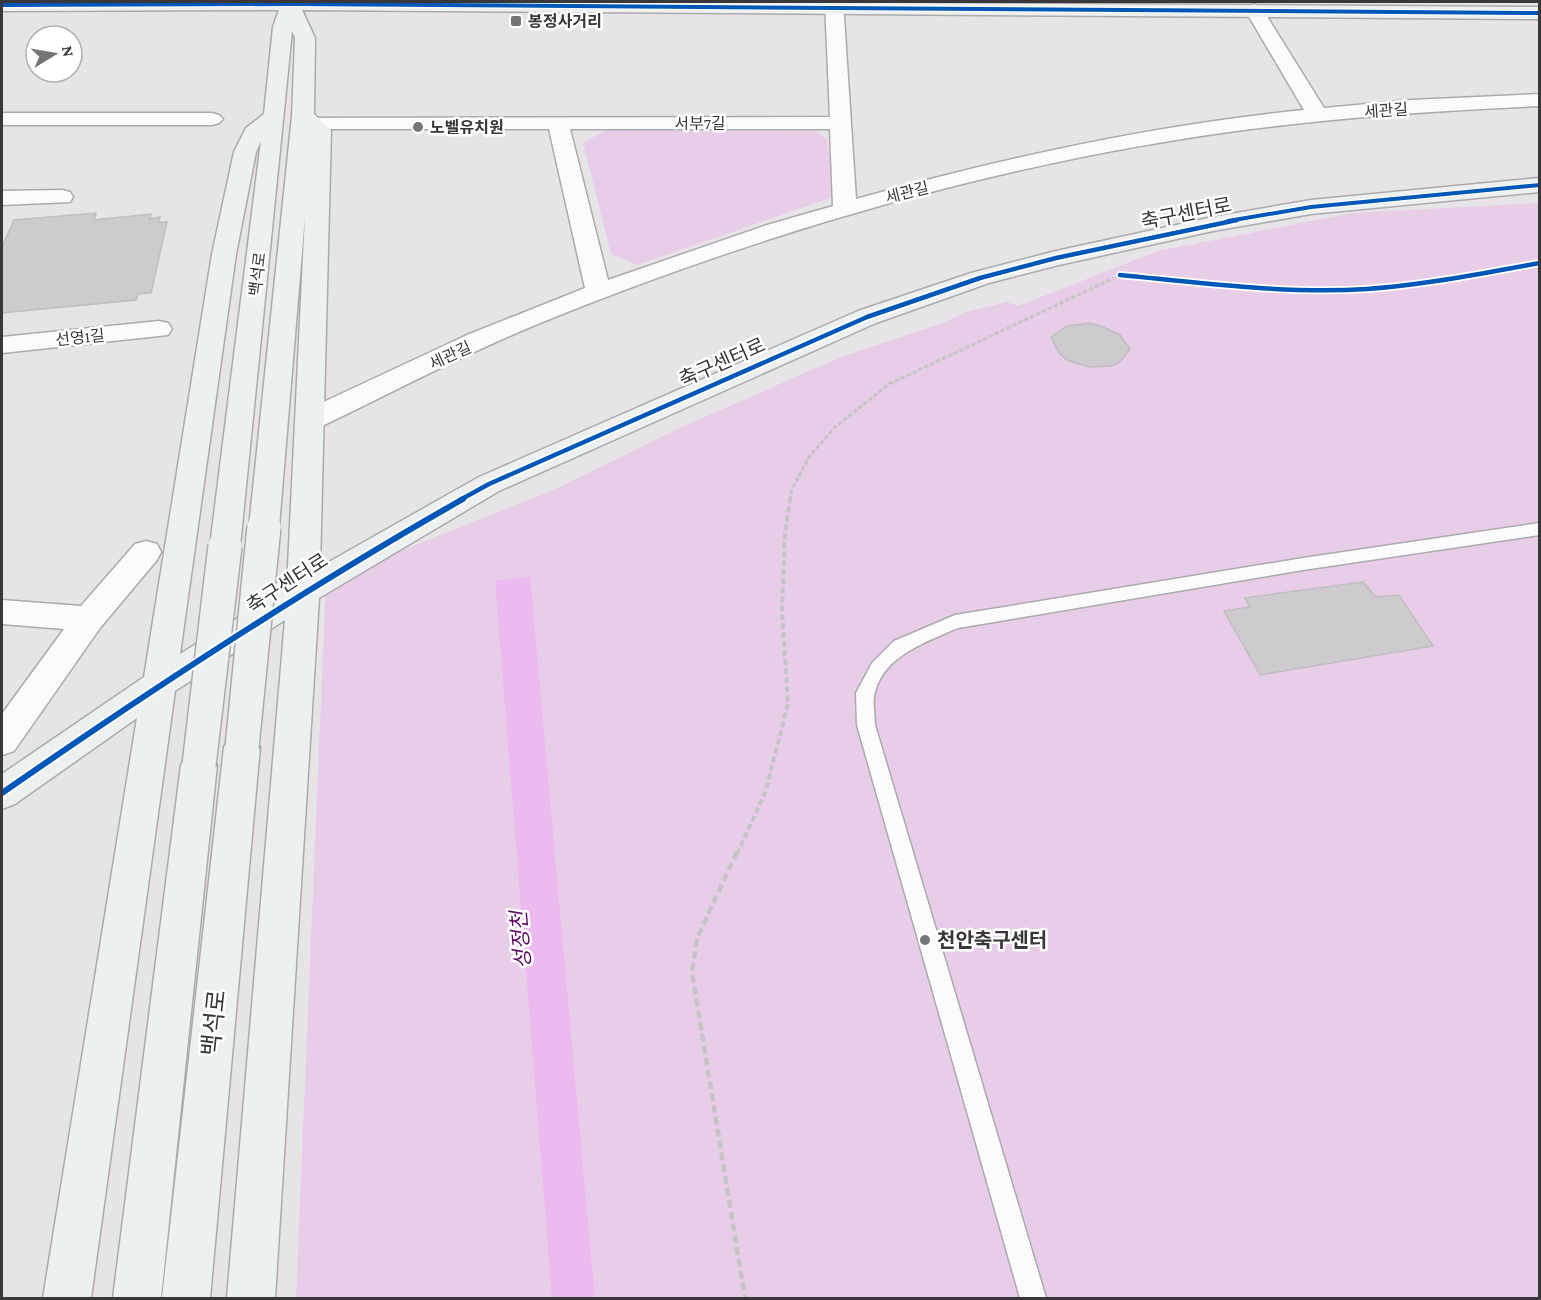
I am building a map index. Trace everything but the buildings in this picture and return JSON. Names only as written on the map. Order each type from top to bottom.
[{"type":"main road","name":"백석로","points":[[137,1299],[225,546],[297,118],[283,27],[290,3]]},
{"type":"main road","name":"백석로","points":[[186,1299],[264,527],[305,38],[290,3]]},
{"type":"main road","points":[[2,5],[835,4],[1539,12]]},
{"type":"main road","points":[[67,1299],[228,232],[245,152],[254,133],[297,118],[320,130],[310,420],[303,594],[251,1299]]},
{"type":"main road","name":"축구센터로","points":[[2,793],[159,684],[343,567],[489,484],[867,317],[980,278],[1140,239],[1311,207],[1539,185]]},
{"type":"street","points":[[835,4],[845,207]]},
{"type":"street","points":[[1255,8],[1318,116]]},
{"type":"street","name":"세관길","points":[[310,420],[528,318],[684,259],[845,207],[987,172],[1237,124],[1539,100]]},
{"type":"street","name":"서부7길","points":[[297,118],[558,123],[841,123]]},
{"type":"street","points":[[2,119],[212,119]]},
{"type":"street","points":[[558,123],[598,291]]},
{"type":"street","points":[[2,198],[63,197]]},
{"type":"street","name":"선영1길","points":[[2,345],[159,329]]},
{"type":"street","points":[[2,741],[89,619],[146,552]]},
{"type":"street","points":[[2,612],[89,619]]},
{"type":"lane","points":[[1033,1299],[866,725],[865,693],[878,668],[900,645],[955,622],[1303,564],[1539,529]]},
{"type":"path","points":[[745,1299],[692,973],[697,938],[765,792],[788,704],[782,611],[785,535],[792,489],[809,457],[834,428],[889,384],[1120,275]]},
{"type":"shaded area","points":[[606,130],[815,131],[827,139],[834,195],[637,265],[611,254],[583,143]]},
{"type":"shaded area","name":"천안축구센터","points":[[1539,203],[1539,1298],[296,1298],[326,581],[556,489],[682,427],[841,357],[943,323],[966,312],[1007,302],[1018,306],[1158,251],[1352,213]]},
{"type":"shaded area","points":[[530,576],[595,1298],[552,1298],[495,581]]},
{"type":"cycle path","points":[[2,5],[290,4],[1540,13]]},
{"type":"cycle path","points":[[2,793],[159,684],[343,567],[489,484],[867,317],[980,278],[1056,258],[1213,224],[1311,207],[1540,185]]},
{"type":"cycle path","points":[[1120,275],[1243,287],[1336,290],[1410,285],[1540,263]]},
{"type":"place","name":"봉정사거리","points":[[516,21]]},
{"type":"place","name":"노벨유치원","points":[[418,127]]},
{"type":"place","name":"천안축구센터","points":[[925,940]]},
{"type":"water label","name":"성정천","points":[[521,940]]}]
